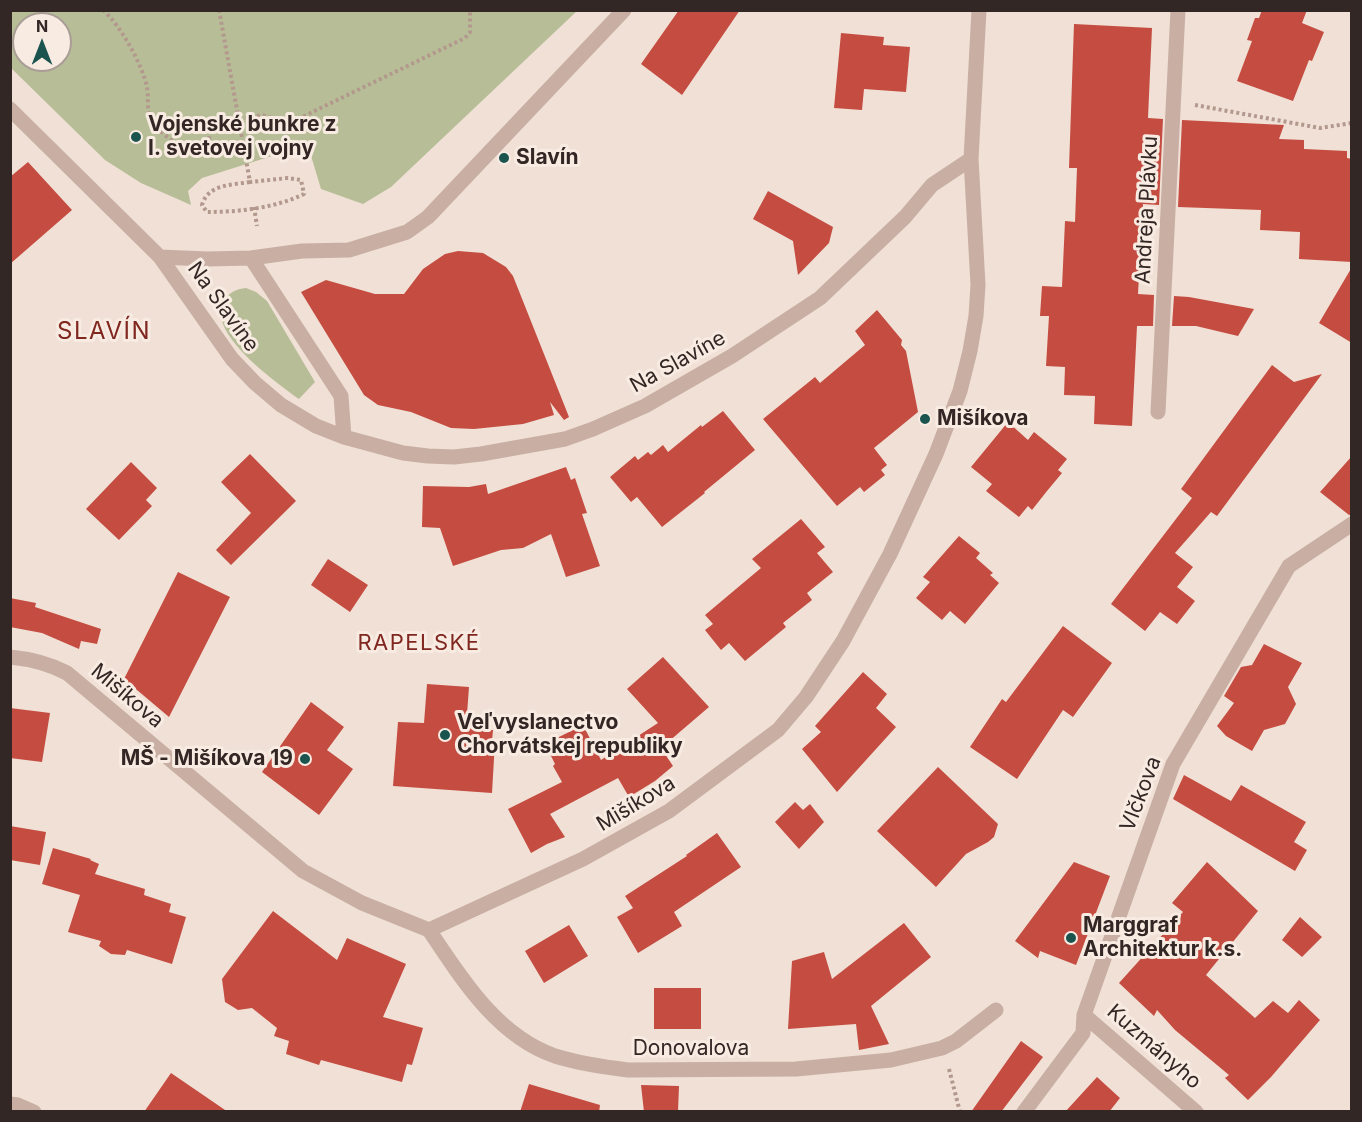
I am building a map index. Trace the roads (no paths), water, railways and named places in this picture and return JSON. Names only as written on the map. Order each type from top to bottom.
[{"type":"street","name":"Na Slavíne","points":[[160,256],[207,259],[251,258],[302,251],[349,250],[408,232],[420,224],[624,10]]},
{"type":"street","name":"Mišíkova","points":[[10,657],[51,665],[67,673],[303,871],[362,903],[429,930],[584,859],[669,811],[778,730],[824,673],[911,510],[948,425],[960,391],[972,339],[978,285],[971,159],[979,10]]},
{"type":"street","name":"Andreja Plávku","points":[[1158,412],[1178,10]]},
{"type":"street","name":"Na Slavíne","points":[[10,109],[160,256],[232,358],[255,383],[297,416],[344,437],[403,453],[454,457],[533,446],[565,439],[593,429],[645,406],[732,356],[820,298],[905,217],[932,185],[971,159]]},
{"type":"street","points":[[251,258],[341,396],[344,437]]},
{"type":"street","name":"Vlčkova","points":[[1024,1112],[1083,1033],[1084,1015],[1173,764],[1289,566],[1352,525]]},
{"type":"street","name":"Donovalova","points":[[429,930],[464,983],[482,1004],[531,1046],[578,1062],[628,1070],[796,1070],[891,1060],[942,1048],[962,1037],[996,1010]]},
{"type":"street","name":"Kuzmányho","points":[[1084,1015],[1196,1112]]},
{"type":"street","points":[[10,1104],[34,1112]]},
{"type":"place","name":"Vojenské bunkre z I. svetovej vojny","points":[[136,137]]},
{"type":"place","name":"Slavín","points":[[504,158]]},
{"type":"place","name":"Mišíkova","points":[[925,419]]},
{"type":"place","name":"Veľvyslanectvo Chorvátskej republiky","points":[[445,735]]},
{"type":"place","name":"MŠ - Mišíkova 19","points":[[305,759]]},
{"type":"place","name":"Marggraf Architektur k.s.","points":[[1071,938]]},
{"type":"district","name":"SLAVÍN","points":[[104,332]]},
{"type":"district","name":"RAPELSKÉ","points":[[419,643]]}]
